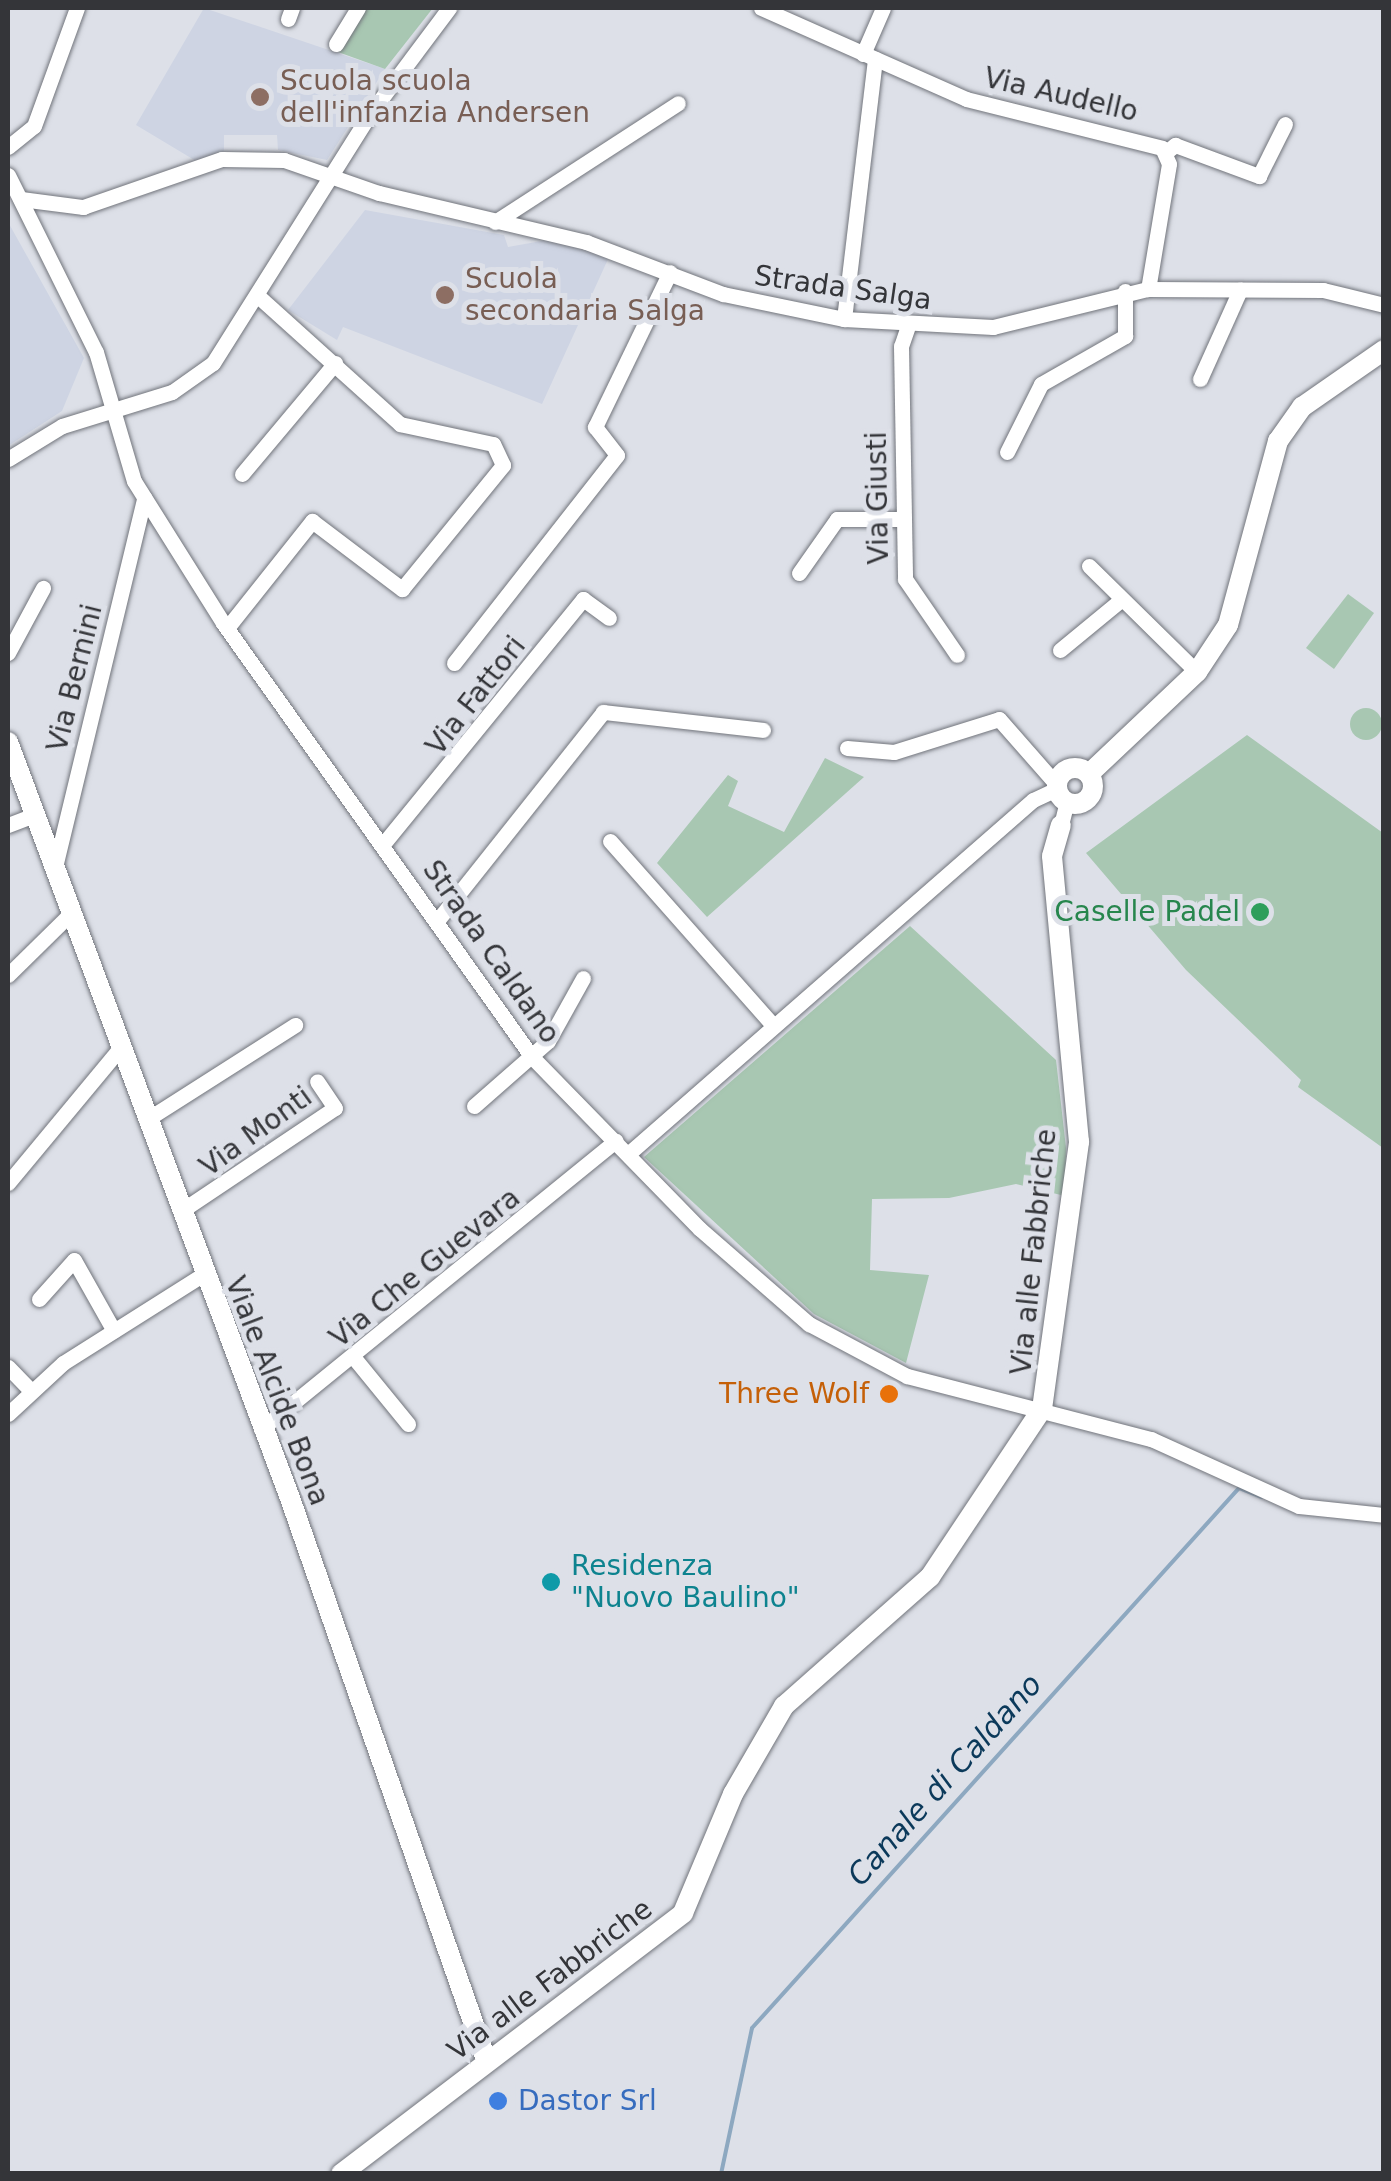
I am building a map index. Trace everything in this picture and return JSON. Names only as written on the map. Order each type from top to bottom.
[{"type":"street","points":[[8,147],[34,126],[77,8]]},
{"type":"street","points":[[336,44],[358,8]]},
{"type":"street","points":[[8,459],[62,426],[117,413],[214,363],[260,298],[332,173],[449,8]]},
{"type":"street","name":"Via Audello","points":[[761,8],[1010,114],[1150,140],[1166,153],[1148,289]]},
{"type":"street","points":[[844,319],[869,56],[882,8]]},
{"type":"street","points":[[495,222],[678,103]]},
{"type":"street","points":[[1166,153],[1175,145],[1259,176],[1285,124]]},
{"type":"street","name":"Strada Salga","points":[[21,200],[107,203],[222,159],[284,160],[670,272],[723,294],[844,319],[908,326],[993,327],[1125,291],[1148,289],[1323,290],[1384,305]]},
{"type":"street","name":"Strada Caldano","points":[[8,174],[117,413],[144,498],[227,628],[384,843],[532,1057],[628,1154],[809,1324],[907,1376],[1151,1439],[1299,1506],[1384,1516]]},
{"type":"street","points":[[454,663],[616,455],[596,428],[670,272]]},
{"type":"street","points":[[1200,379],[1240,290]]},
{"type":"street","points":[[1007,452],[1042,384],[1125,336],[1125,291]]},
{"type":"street","points":[[227,628],[312,521],[402,589],[500,473],[494,444],[400,424],[260,298]]},
{"type":"street","name":"Via Giusti","points":[[908,326],[904,578],[957,655]]},
{"type":"street","points":[[628,1154],[1033,800],[1060,792],[1089,797],[1089,774],[1197,672],[1240,595],[1278,441],[1302,407],[1384,350]]},
{"type":"street","points":[[242,474],[335,363]]},
{"type":"street","name":"Via Bernini","points":[[54,871],[144,498]]},
{"type":"street","points":[[799,573],[836,519],[903,518]]},
{"type":"street","points":[[1089,566],[1118,603],[1197,672]]},
{"type":"street","points":[[8,653],[43,588]]},
{"type":"street","name":"Via Fattori","points":[[384,843],[583,599],[609,618]]},
{"type":"street","points":[[1060,650],[1118,603]]},
{"type":"street","points":[[436,921],[603,712],[762,730]]},
{"type":"street","points":[[847,748],[894,752],[999,719],[1060,792],[1062,826]]},
{"type":"street","name":"Viale Alcide Bona","points":[[8,742],[261,1429],[487,2062]]},
{"type":"street","points":[[8,825],[34,814]]},
{"type":"street","name":"Via alle Fabbriche","points":[[340,2174],[683,1912],[733,1794],[784,1706],[930,1577],[1042,1408],[1078,1142],[1052,856],[1062,826]]},
{"type":"street","points":[[610,841],[773,1025]]},
{"type":"street","points":[[8,975],[70,914]]},
{"type":"street","points":[[474,1106],[532,1057],[583,978]]},
{"type":"street","points":[[146,1120],[295,1025]]},
{"type":"street","points":[[8,1183],[120,1048]]},
{"type":"street","name":"Via Monti","points":[[181,1211],[335,1108],[317,1082]]},
{"type":"street","name":"Via Che Guevara","points":[[261,1429],[355,1359],[616,1141]]},
{"type":"street","points":[[38,1300],[74,1260],[114,1331]]},
{"type":"street","points":[[8,1414],[30,1390],[204,1274]]},
{"type":"street","points":[[355,1359],[408,1424]]},
{"type":"street","points":[[8,1368],[30,1390]]},
{"type":"shaded area","name":"Scuola scuola dell'infanzia Andersen","points":[[204,8],[385,69],[327,160],[278,150],[277,135],[224,135],[224,151],[196,161],[136,125]]},
{"type":"shaded area","name":"Scuola secondaria Salga","points":[[365,210],[504,235],[508,247],[547,240],[609,257],[542,404],[343,327],[337,340],[288,310]]},
{"type":"shaded area","points":[[8,222],[84,358],[62,411],[8,446]]},
{"type":"green space","points":[[363,8],[433,8],[385,69],[338,52]]},
{"type":"green space","points":[[1348,594],[1374,613],[1334,669],[1306,648]]},
{"type":"green space","points":[[1366,708],[1377,713],[1382,724],[1377,735],[1366,740],[1355,735],[1350,724],[1355,713]]},
{"type":"green space","name":"Caselle Padel","points":[[1247,735],[1383,833],[1383,1148],[1298,1087],[1301,1080],[1186,970],[1086,853]]},
{"type":"green space","points":[[825,758],[864,777],[707,917],[657,863],[728,775],[738,781],[728,806],[784,832]]},
{"type":"green space","points":[[910,926],[1056,1060],[1066,1148],[1065,1196],[1016,1184],[949,1198],[872,1199],[870,1270],[929,1275],[906,1363],[814,1314],[644,1157]]},
{"type":"waterway","name":"Canale di Caldano","points":[[721,2174],[752,2028],[1239,1488],[1261,1497]]},
{"type":"place","name":"Scuola scuola dell'infanzia Andersen","points":[[260,97]]},
{"type":"place","name":"Scuola secondaria Salga","points":[[445,295]]},
{"type":"place","name":"Caselle Padel","points":[[1260,912]]},
{"type":"place","name":"Three Wolf","points":[[889,1394]]},
{"type":"place","name":"Residenza \"Nuovo Baulino\"","points":[[551,1582]]},
{"type":"place","name":"Dastor Srl","points":[[498,2101]]}]
